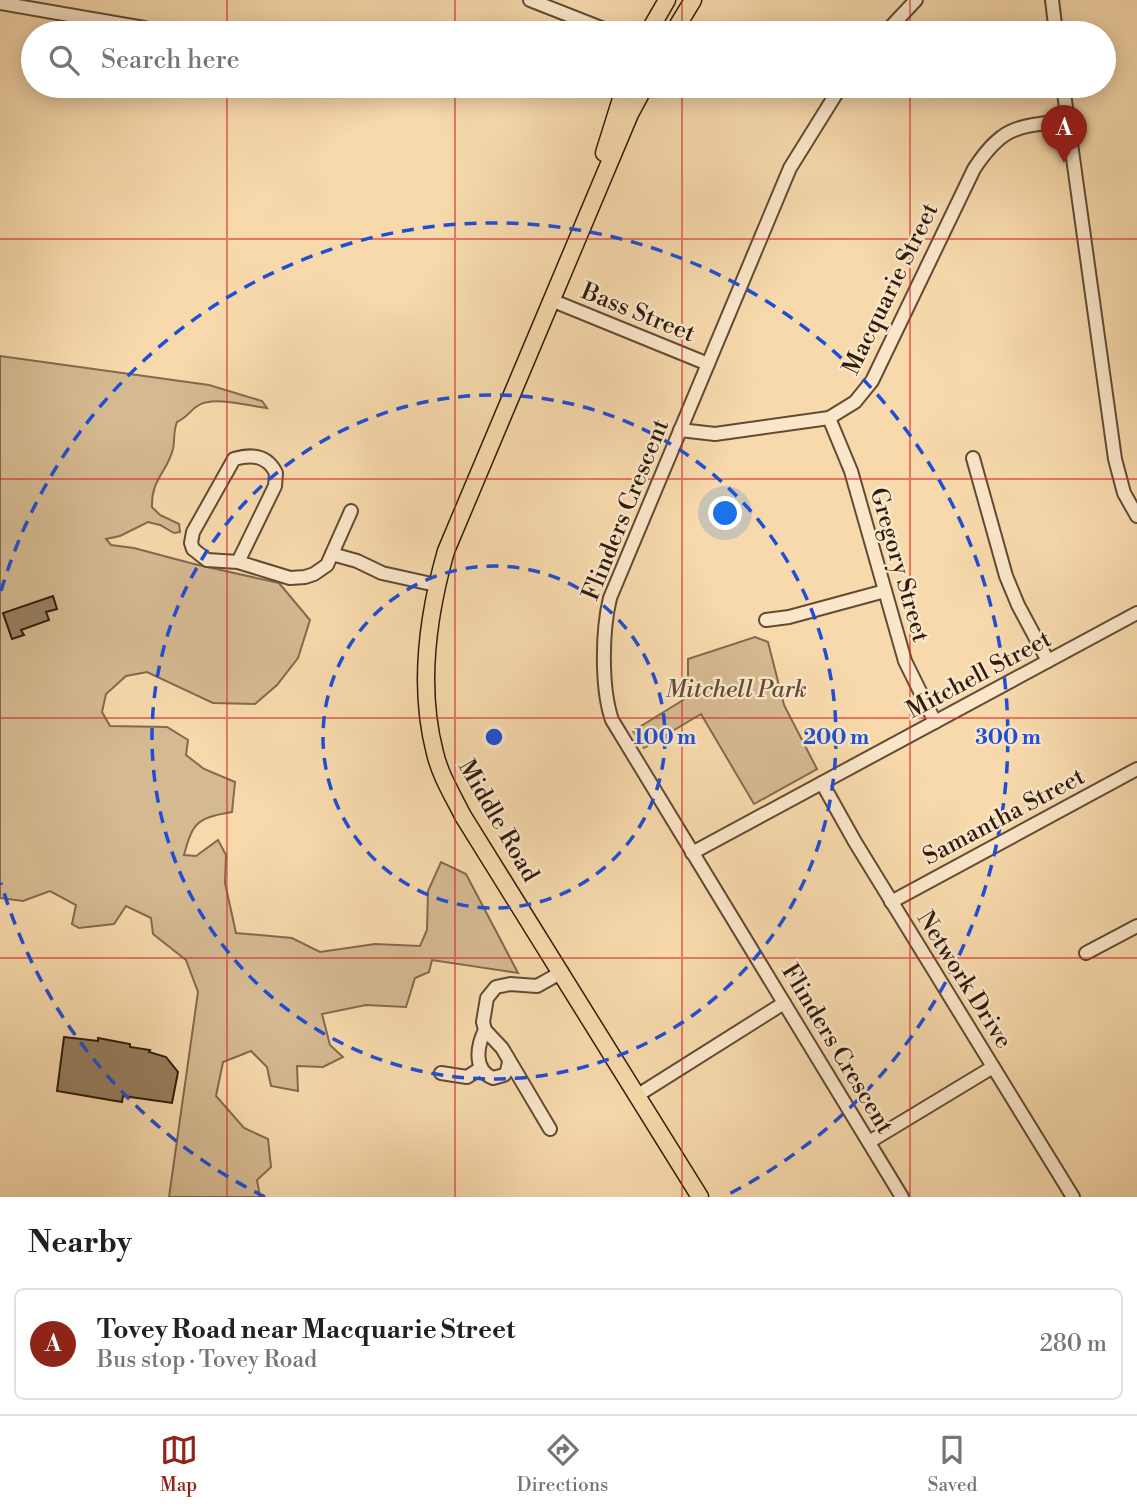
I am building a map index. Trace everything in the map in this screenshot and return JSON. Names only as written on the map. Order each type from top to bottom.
[{"type":"main road","points":[[655,21],[667,0]]},
{"type":"main road","points":[[671,21],[689,5]]},
{"type":"main road","points":[[680,21],[689,5]]},
{"type":"main road","name":"Middle Road","points":[[579,236],[621,98]]},
{"type":"main road","name":"Middle Road","points":[[639,98],[446,551],[430,617],[426,669],[430,728],[435,753],[443,777],[463,816],[701,1197]]},
{"type":"street","points":[[530,0],[583,21]]},
{"type":"street","points":[[896,21],[916,0]]},
{"type":"street","points":[[1052,0],[1055,21]]},
{"type":"street","points":[[0,3],[27,4],[110,21]]},
{"type":"street","name":"Flinders Crescent","points":[[834,98],[790,168],[610,598],[605,620],[606,703],[612,720],[902,1197]]},
{"type":"street","points":[[1065,98],[1115,459],[1124,492],[1137,516]]},
{"type":"street","name":"Macquarie Street","points":[[680,430],[715,434],[829,418],[855,402],[872,381],[974,169],[989,146],[1009,132],[1027,125],[1068,121]]},
{"type":"street","name":"Bass Street","points":[[551,300],[708,364]]},
{"type":"street","name":"Gregory Street","points":[[829,418],[851,471],[905,661],[935,722]]},
{"type":"street","points":[[238,562],[275,486],[276,473],[272,466],[257,457],[234,459],[193,532],[191,543],[200,556],[207,560],[238,562],[298,578],[321,570],[332,554],[351,511]]},
{"type":"street","points":[[972,458],[1006,576],[1048,661]]},
{"type":"street","points":[[332,554],[382,573],[436,586]]},
{"type":"street","points":[[766,620],[789,617],[885,591]]},
{"type":"street","name":"Mitchell Street","points":[[692,853],[1137,613]]},
{"type":"street","name":"Samantha Street","points":[[891,902],[1137,769]]},
{"type":"street","name":"Network Drive","points":[[822,783],[891,902],[1073,1197]]},
{"type":"street","points":[[1086,953],[1137,926]]},
{"type":"street","points":[[509,1062],[507,1071],[498,1078],[488,1076],[481,1068],[478,1049],[485,1030],[483,1022],[487,998],[496,987],[510,984],[537,986],[562,972]]},
{"type":"street","points":[[638,1096],[784,1003]]},
{"type":"street","points":[[485,1030],[494,1037],[550,1129]]},
{"type":"street","points":[[441,1073],[467,1077],[481,1068]]},
{"type":"street","points":[[869,1142],[993,1068]]},
{"type":"green space","points":[[0,356],[209,385],[262,401],[267,408],[222,401],[205,402],[177,422],[173,449],[154,490],[152,507],[160,515],[179,524],[180,532],[174,533],[148,522],[120,536],[106,539],[111,545],[134,548],[279,583],[310,620],[298,658],[277,685],[255,704],[213,703],[147,672],[126,676],[106,694],[102,712],[110,726],[167,727],[188,740],[186,755],[204,769],[235,782],[232,812],[211,816],[199,823],[194,828],[184,855],[196,856],[218,840],[226,855],[225,883],[236,933],[292,938],[320,952],[375,944],[420,946],[427,930],[428,891],[441,862],[466,874],[518,973],[432,960],[429,972],[415,978],[406,1007],[366,1005],[322,1014],[330,1045],[343,1057],[323,1067],[297,1066],[298,1091],[271,1086],[267,1067],[251,1051],[223,1062],[216,1096],[244,1128],[268,1139],[271,1167],[257,1180],[260,1197],[169,1197],[198,992],[186,960],[153,934],[151,918],[126,906],[114,924],[79,928],[72,924],[76,905],[50,891],[23,901],[0,898]]},
{"type":"green space","name":"Mitchell Park","points":[[755,637],[768,642],[784,705],[817,769],[754,804],[701,714],[644,748],[633,731],[688,697],[688,659]]},
{"type":"building","points":[[53,596],[57,609],[46,612],[49,620],[21,630],[24,635],[12,639],[3,613]]},
{"type":"building","points":[[64,1037],[98,1041],[98,1038],[130,1044],[130,1047],[150,1050],[149,1052],[166,1057],[178,1072],[172,1103],[123,1096],[122,1102],[57,1091]]},
{"type":"place","name":"Tovey Road near Macquarie Street","points":[[1064,163]]}]
